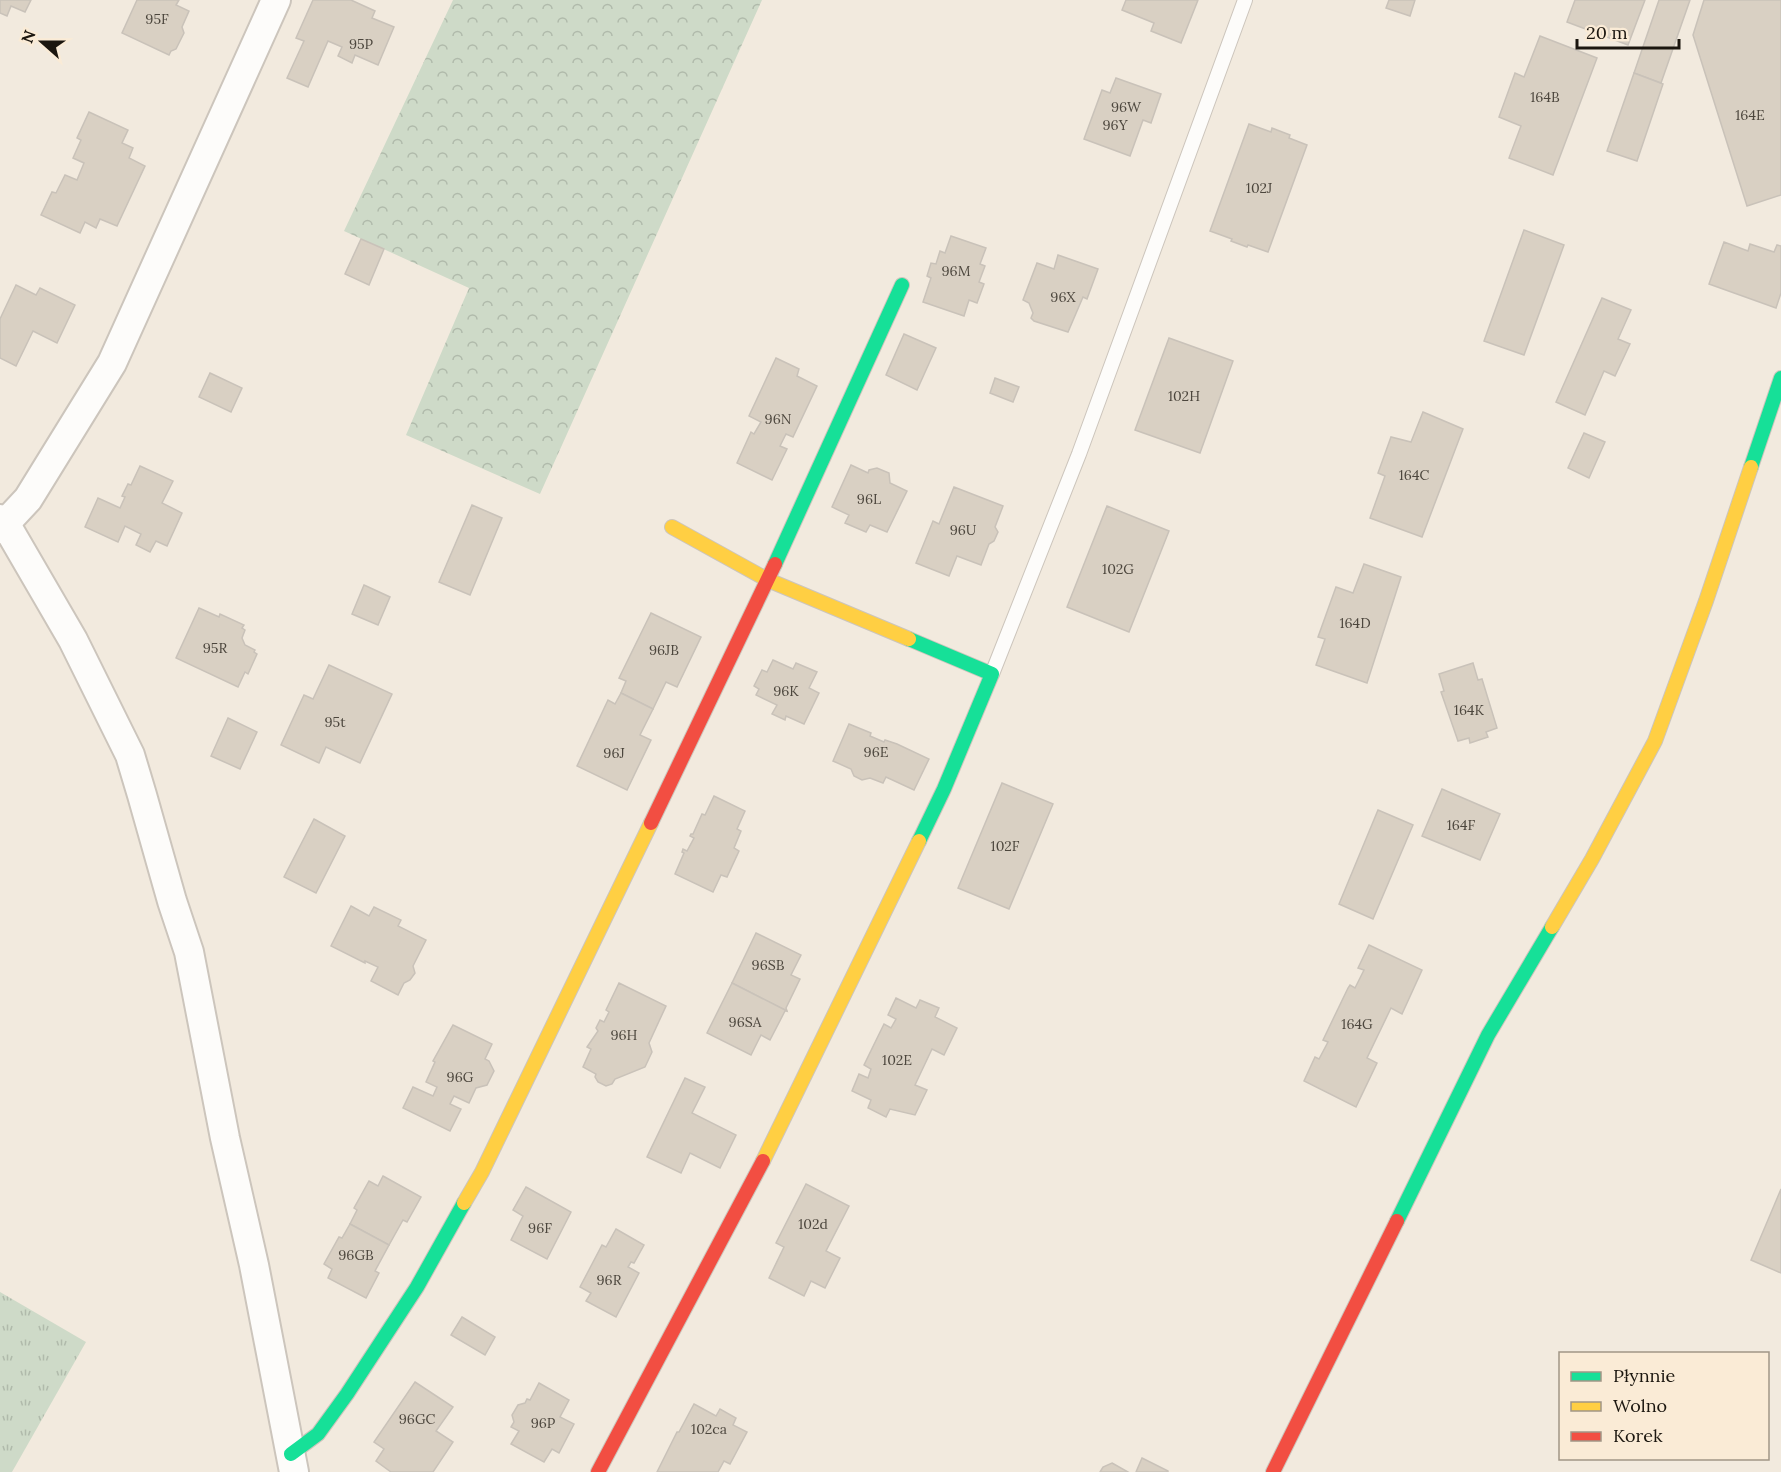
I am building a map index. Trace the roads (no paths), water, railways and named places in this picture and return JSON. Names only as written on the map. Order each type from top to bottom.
[{"type":"street","points":[[276,0],[112,363],[28,499],[2,523],[73,640],[130,755],[189,952],[292,1463]]},
{"type":"street","points":[[292,1463],[318,1434],[347,1394],[417,1287],[482,1172],[768,580],[902,285]]},
{"type":"street","points":[[1273,1472],[1488,1035],[1592,859],[1654,741],[1707,601],[1781,378]]},
{"type":"street","points":[[598,1472],[765,1155],[944,789],[992,674],[768,580],[672,527]]},
{"type":"lane","points":[[992,674],[1079,454],[1245,0]]}]
